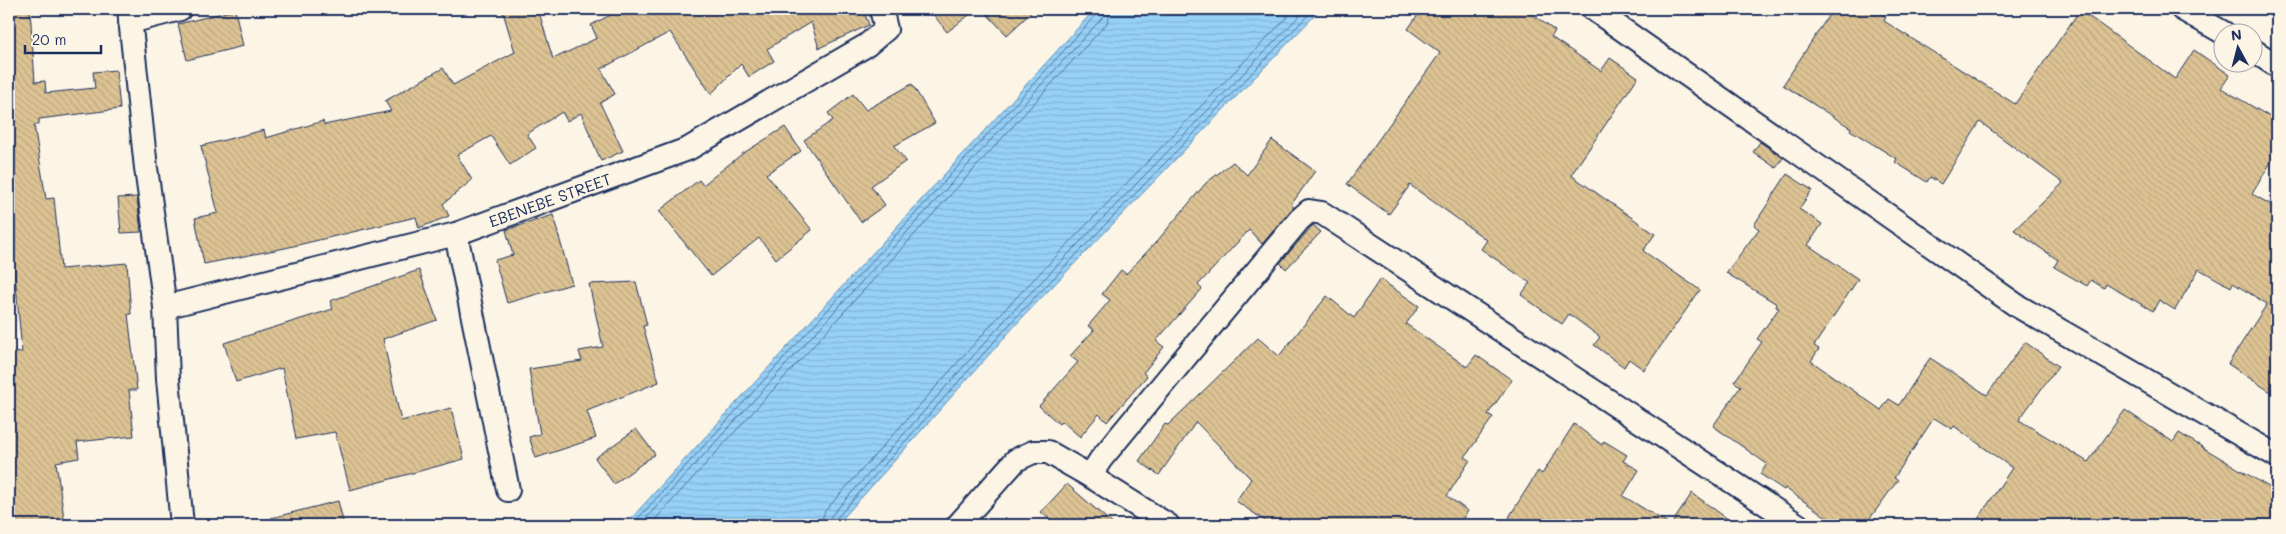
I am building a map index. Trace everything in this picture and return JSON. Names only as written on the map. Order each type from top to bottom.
[{"type":"street","points":[[180,9],[129,16],[146,168],[165,307],[168,379],[182,525]]},
{"type":"street","name":"EBENEBE STREET","points":[[165,307],[456,234],[688,149],[867,45],[886,29],[881,9]]},
{"type":"street","points":[[1593,9],[2016,305],[2277,456]]},
{"type":"street","points":[[2182,9],[2214,27]]},
{"type":"street","points":[[2264,58],[2277,66]]},
{"type":"street","points":[[1090,476],[1101,459],[1299,220],[1309,211],[1322,213],[1798,525]]},
{"type":"street","points":[[456,234],[508,490]]},
{"type":"street","points":[[958,525],[1016,460],[1033,452],[1048,452],[1168,525]]},
{"type":"water","points":[[1095,9],[1321,9],[1021,319],[837,525],[625,525]]},
{"type":"building","points":[[9,9],[30,9],[35,82],[45,81],[46,93],[95,88],[93,72],[116,70],[120,109],[39,119],[39,125],[34,125],[46,199],[54,198],[61,269],[127,263],[131,314],[128,314],[137,390],[129,390],[134,436],[77,442],[79,458],[56,462],[65,525],[9,525],[9,354],[22,352],[9,207]]},
{"type":"building","points":[[502,9],[538,9],[553,59],[597,38],[591,25],[622,9],[863,9],[869,25],[819,48],[811,22],[767,49],[774,61],[749,77],[741,64],[711,94],[670,32],[601,69],[615,94],[600,103],[623,151],[601,161],[581,113],[567,121],[562,112],[527,134],[536,148],[510,165],[491,136],[457,155],[472,180],[443,204],[449,216],[419,228],[416,217],[285,248],[204,264],[195,218],[218,213],[201,146],[264,130],[266,138],[323,121],[324,125],[391,111],[385,101],[443,68],[453,85],[515,52]]},
{"type":"building","points":[[929,9],[977,9],[947,32]]},
{"type":"building","points":[[982,9],[1035,9],[1007,35]]},
{"type":"building","points":[[1422,9],[1525,9],[1555,31],[1551,37],[1601,71],[1610,58],[1638,77],[1571,175],[1655,234],[1643,251],[1700,290],[1644,370],[1629,359],[1624,367],[1594,345],[1600,337],[1569,314],[1562,324],[1521,295],[1530,283],[1481,249],[1487,240],[1410,185],[1389,214],[1347,184],[1440,53],[1408,29]]},
{"type":"building","points":[[1833,9],[1873,9],[1886,17],[1884,21],[2015,104],[2080,10],[2175,79],[2194,50],[2214,64],[2214,72],[2226,72],[2230,75],[2221,88],[2277,121],[2277,152],[2252,194],[2277,208],[2277,396],[2228,364],[2267,304],[2233,283],[2231,287],[2199,269],[2175,310],[2159,300],[2153,311],[2106,284],[2104,288],[2091,280],[2087,286],[2054,267],[2058,260],[2014,230],[2063,183],[1980,122],[1941,184],[1930,177],[1927,182],[1895,162],[1897,159],[1850,130],[1851,128],[1783,85]]},
{"type":"building","points":[[235,10],[243,46],[187,60],[178,24]]},
{"type":"building","points":[[912,84],[935,123],[894,146],[906,161],[871,186],[885,205],[861,222],[804,140],[833,120],[828,113],[853,94],[866,110]]},
{"type":"building","points":[[785,127],[801,151],[766,174],[812,230],[776,259],[759,238],[711,276],[659,211],[699,180],[703,185],[742,154]]},
{"type":"building","points":[[1272,140],[1315,171],[1291,205],[1294,207],[1262,244],[1249,230],[1198,285],[1202,289],[1156,341],[1164,347],[1143,373],[1147,376],[1107,422],[1099,414],[1080,437],[1062,421],[1059,424],[1039,406],[1078,362],[1070,356],[1094,330],[1088,326],[1110,300],[1102,294],[1121,270],[1126,274],[1158,240],[1206,183],[1233,162],[1247,175]]},
{"type":"building","points":[[1760,142],[1783,158],[1776,168],[1753,152]]},
{"type":"building","points":[[1787,174],[1812,190],[1799,209],[1822,224],[1808,245],[1858,279],[1814,346],[1819,349],[1811,361],[1881,410],[1889,399],[1899,405],[1930,358],[1987,395],[2025,342],[2058,366],[2019,420],[2088,462],[2125,410],[2173,442],[2179,433],[2277,492],[2277,525],[1974,525],[2012,468],[1954,426],[1952,429],[1934,418],[1894,478],[1898,480],[1865,525],[1838,525],[1785,488],[1784,490],[1760,474],[1767,464],[1713,426],[1741,386],[1734,382],[1762,342],[1757,339],[1779,308],[1776,307],[1777,304],[1726,273],[1759,229],[1754,225]]},
{"type":"building","points":[[137,197],[141,232],[121,233],[118,198]]},
{"type":"building","points":[[553,215],[572,284],[507,303],[495,260],[513,255],[506,230]]},
{"type":"building","points":[[1313,225],[1321,232],[1286,269],[1280,263]]},
{"type":"building","points":[[419,270],[437,320],[383,339],[401,421],[451,408],[464,459],[350,490],[335,432],[296,439],[282,368],[236,382],[224,343],[333,309],[330,301]]},
{"type":"building","points":[[1380,279],[1419,306],[1406,324],[1467,367],[1476,355],[1512,380],[1488,414],[1493,417],[1465,457],[1470,460],[1447,496],[1468,511],[1458,525],[1271,525],[1236,501],[1251,479],[1196,422],[1159,475],[1139,461],[1165,424],[1168,425],[1258,338],[1279,356],[1327,296],[1354,318]]},
{"type":"building","points":[[636,282],[647,325],[643,326],[659,382],[587,411],[596,438],[536,458],[529,437],[540,434],[529,369],[582,361],[579,351],[603,347],[589,284]]},
{"type":"building","points":[[1574,424],[1602,445],[1604,441],[1627,455],[1623,461],[1639,470],[1623,496],[1671,525],[1558,525],[1545,518],[1540,525],[1522,525],[1509,517],[1538,471],[1542,474]]},
{"type":"building","points":[[636,429],[655,454],[614,484],[595,458]]},
{"type":"building","points":[[1067,484],[1114,525],[1056,525],[1041,512]]},
{"type":"building","points":[[1692,493],[1736,525],[1671,525]]},
{"type":"building","points":[[338,501],[344,525],[272,525],[271,518]]}]
